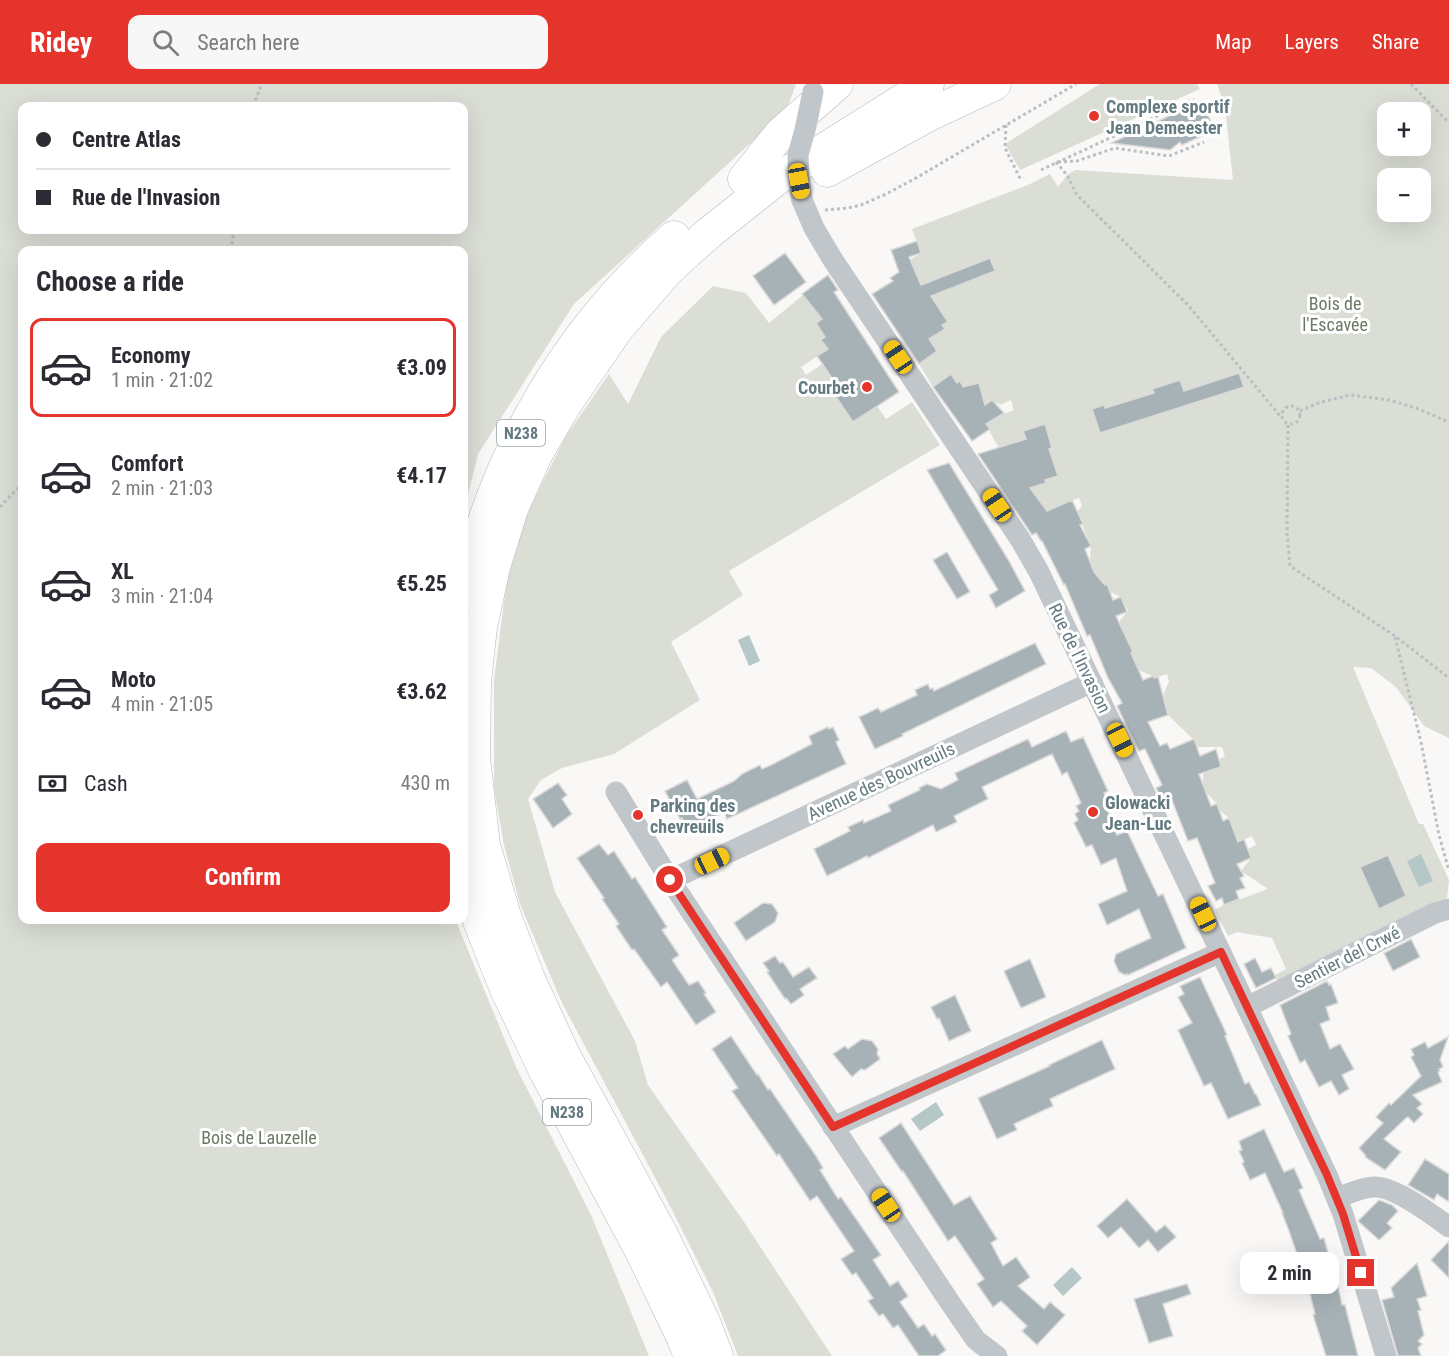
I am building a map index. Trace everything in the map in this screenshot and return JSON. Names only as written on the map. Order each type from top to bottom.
[{"type":"highway","name":"N238","points":[[468,574],[489,503],[514,447],[542,394],[579,339],[618,291],[656,252],[744,180],[888,84]]},
{"type":"highway","name":"N238","points":[[717,1356],[704,1322],[662,1235],[564,1055],[529,979],[505,916],[484,845],[474,758],[475,682],[481,627],[494,567],[512,509],[536,455],[565,405],[618,328],[668,270],[709,233],[777,179],[928,84]]},
{"type":"highway","points":[[618,328],[690,264],[744,223],[794,190],[929,115],[995,84]]},
{"type":"highway","points":[[744,180],[781,133],[822,87]]},
{"type":"highway","name":"N238","points":[[468,876],[479,921],[506,989],[546,1073],[641,1251],[690,1356]]},
{"type":"street","name":"Rue de l'Invasion","points":[[822,87],[798,155],[799,181],[804,206],[833,260],[1020,539],[1039,572],[1327,1175],[1337,1198],[1386,1356]]},
{"type":"street","name":"Avenue des Bouvreuils","points":[[670,880],[1092,682]]},
{"type":"street","points":[[616,792],[670,880],[976,1340],[997,1356]]},
{"type":"street","name":"Sentier del Crwé","points":[[1247,1007],[1435,913],[1449,909]]},
{"type":"street","points":[[833,1127],[1221,952]]},
{"type":"street","points":[[1337,1198],[1374,1187],[1381,1188],[1408,1200],[1449,1227]]},
{"type":"path","points":[[255,102],[262,84]]},
{"type":"path","points":[[804,206],[848,208],[861,205],[916,178],[1076,84]]},
{"type":"path","points":[[1411,84],[1449,123]]},
{"type":"path","points":[[1041,170],[1194,99]]},
{"type":"path","points":[[1006,125],[1005,148],[1021,180]]},
{"type":"path","points":[[1056,162],[1077,161],[1115,148],[1169,156],[1204,142]]},
{"type":"path","points":[[1056,162],[1067,175],[1077,195],[1188,305],[1285,423],[1293,425],[1299,421],[1300,415],[1294,406],[1282,411],[1281,417]]},
{"type":"path","points":[[1299,411],[1350,394],[1389,400],[1449,422]]},
{"type":"path","points":[[1288,424],[1287,533],[1290,566],[1395,636],[1449,678]]},
{"type":"path","points":[[0,507],[18,488]]},
{"type":"path","points":[[1395,636],[1449,871]]},
{"type":"green space","name":"Bois de Lauzelle","points":[[0,84],[796,84],[786,111],[574,304],[478,454],[468,494],[468,246],[18,246],[18,924],[458,924],[516,1067],[591,1215],[649,1356],[0,1356]]},
{"type":"green space","name":"Complexe sportif Jean Demeester","points":[[1100,84],[1197,84],[1200,89],[1020,170],[1005,144]]},
{"type":"green space","name":"Bois de l'Escavée","points":[[1217,84],[1449,84],[1449,738],[1424,726],[1396,687],[1371,668],[1353,667],[1419,824],[1423,824],[1449,880],[1447,898],[1295,978],[1278,982],[1275,975],[1286,969],[1272,938],[1237,932],[1228,936],[1215,910],[1268,889],[1241,871],[1251,858],[1248,849],[1256,845],[1252,836],[1228,846],[1231,824],[1229,818],[1219,810],[1203,786],[1203,773],[1225,756],[1222,747],[1196,747],[1193,739],[1168,715],[1163,695],[1169,681],[1167,674],[1154,678],[1138,670],[1131,653],[1133,652],[1118,623],[1128,611],[1125,604],[1121,597],[1110,592],[1107,585],[1094,572],[1090,561],[1091,546],[1077,512],[1082,506],[1079,498],[1042,513],[1030,488],[1046,483],[1045,480],[1009,463],[994,440],[986,424],[1014,410],[1011,400],[1000,405],[992,400],[986,404],[967,399],[982,394],[979,383],[965,391],[960,381],[957,383],[951,374],[933,387],[919,364],[937,351],[929,339],[945,329],[942,325],[948,322],[923,284],[921,285],[918,276],[900,266],[921,253],[912,229],[1028,185],[1050,174],[1058,187],[1067,175],[1075,170],[1233,180],[1225,107]]},
{"type":"green space","points":[[713,286],[746,293],[769,323],[803,295],[825,317],[816,323],[825,337],[821,340],[828,349],[801,367],[806,375],[830,359],[846,375],[835,382],[842,393],[837,397],[853,422],[877,406],[886,419],[912,402],[940,445],[729,571],[743,595],[671,642],[700,700],[614,754],[562,768],[541,780],[528,799],[555,892],[635,1041],[648,1085],[744,1222],[832,1356],[738,1356],[713,1292],[562,1003],[520,904],[504,845],[494,788],[494,680],[507,579],[529,509],[566,436],[609,374],[628,404],[661,337]]},
{"type":"shaded area","points":[[749,635],[760,661],[749,666],[738,640]]},
{"type":"shaded area","points":[[1421,854],[1433,881],[1419,887],[1407,861]]},
{"type":"shaded area","points":[[936,1102],[944,1115],[920,1131],[911,1119]]},
{"type":"shaded area","points":[[1072,1267],[1082,1278],[1063,1296],[1053,1285]]},
{"type":"building","name":"Complexe sportif Jean Demeester","points":[[1201,101],[1215,130],[1182,145],[1180,142],[1170,150],[1111,143]]},
{"type":"building","points":[[917,241],[921,253],[909,257],[921,285],[990,258],[995,271],[931,296],[948,322],[942,325],[945,329],[929,339],[937,351],[919,364],[872,294],[893,281],[890,278],[899,272],[891,250]]},
{"type":"building","points":[[785,253],[806,282],[774,305],[753,276]]},
{"type":"building","points":[[828,275],[838,290],[834,292],[899,392],[853,422],[836,397],[842,393],[817,356],[828,349],[821,340],[825,337],[816,323],[822,319],[802,294]]},
{"type":"building","points":[[1239,373],[1244,387],[1100,433],[1092,409],[1104,405],[1105,408],[1154,393],[1152,389],[1180,380],[1184,391]]},
{"type":"building","points":[[951,374],[957,383],[960,381],[963,387],[979,383],[985,405],[992,400],[1004,413],[986,424],[990,429],[972,441],[933,387]]},
{"type":"building","points":[[1045,424],[1052,448],[1049,449],[1058,476],[1030,488],[1047,511],[1072,500],[1083,524],[1080,525],[1091,546],[1085,549],[1094,572],[1105,585],[1107,584],[1113,600],[1121,597],[1127,612],[1116,616],[1143,680],[1153,676],[1158,677],[1168,715],[1148,722],[1160,746],[1167,743],[1170,749],[1194,739],[1200,756],[1216,749],[1221,767],[1199,774],[1211,806],[1217,804],[1223,821],[1229,818],[1238,842],[1244,839],[1251,858],[1237,864],[1244,876],[1240,878],[1245,888],[1236,891],[1239,899],[1224,905],[1222,898],[1216,901],[1208,886],[1215,883],[1197,838],[1188,841],[1171,798],[1163,801],[1156,788],[1162,785],[1145,749],[1139,751],[1138,749],[1117,706],[1122,703],[1042,541],[1036,533],[1032,535],[978,454],[1026,439],[1023,431]]},
{"type":"building","points":[[949,463],[1025,591],[996,608],[989,595],[998,590],[927,470]]},
{"type":"building","points":[[947,552],[970,592],[957,599],[933,560]]},
{"type":"building","points":[[1035,643],[1046,664],[875,749],[859,717],[878,708],[881,712],[917,695],[915,690],[928,684],[934,691]]},
{"type":"building","points":[[828,727],[829,729],[833,727],[839,740],[836,742],[846,764],[727,819],[724,812],[688,830],[665,791],[687,780],[697,799],[760,765],[762,769],[812,744],[809,736]]},
{"type":"building","points":[[1066,731],[1071,742],[1083,737],[1108,791],[1104,793],[1117,835],[1127,831],[1158,896],[1163,894],[1186,948],[1128,975],[1119,972],[1114,961],[1116,954],[1151,938],[1139,909],[1107,925],[1098,904],[1127,891],[1116,858],[1101,865],[1092,845],[1086,847],[1074,823],[1078,820],[1075,814],[1079,811],[1076,806],[1081,803],[1067,772],[1062,775],[1052,754],[982,787],[988,799],[954,816],[957,822],[936,832],[933,825],[827,876],[814,849],[850,831],[848,827],[863,820],[864,823],[891,811],[888,805],[920,790],[919,788],[927,784],[941,789],[958,780],[955,773],[1028,739],[1032,747]]},
{"type":"building","points":[[558,783],[567,795],[562,799],[572,814],[553,828],[533,799]]},
{"type":"building","points":[[599,844],[608,855],[614,851],[632,879],[635,877],[667,927],[662,930],[679,955],[672,960],[689,985],[698,981],[706,993],[704,994],[716,1012],[696,1025],[667,982],[661,987],[634,949],[632,950],[616,926],[619,924],[602,899],[604,898],[577,858]]},
{"type":"building","points":[[1388,855],[1406,896],[1379,909],[1360,867]]},
{"type":"building","points":[[763,903],[772,904],[778,913],[775,922],[746,941],[734,923]]},
{"type":"building","points":[[1411,939],[1420,957],[1393,971],[1384,953]]},
{"type":"building","points":[[775,956],[780,963],[783,962],[793,977],[809,967],[817,978],[800,989],[804,995],[791,1004],[785,999],[763,963]]},
{"type":"building","points":[[1255,958],[1262,972],[1271,968],[1276,978],[1256,988],[1244,964]]},
{"type":"building","points":[[1030,959],[1046,997],[1021,1008],[1004,971]]},
{"type":"building","points":[[1200,977],[1227,1035],[1225,1036],[1245,1084],[1249,1082],[1261,1105],[1228,1119],[1211,1083],[1204,1086],[1178,1030],[1192,1023],[1178,997],[1184,994],[1180,986]]},
{"type":"building","points":[[1327,981],[1329,985],[1331,984],[1338,1003],[1326,1007],[1330,1020],[1320,1024],[1330,1049],[1340,1044],[1354,1069],[1342,1075],[1349,1089],[1339,1095],[1331,1081],[1319,1087],[1305,1060],[1300,1063],[1288,1036],[1291,1034],[1280,1005]]},
{"type":"building","points":[[955,995],[971,1031],[949,1041],[939,1018],[937,1019],[931,1007]]},
{"type":"building","points":[[731,1036],[816,1156],[823,1168],[820,1170],[838,1199],[841,1197],[881,1255],[873,1260],[890,1286],[898,1281],[908,1296],[900,1302],[918,1328],[924,1324],[932,1336],[935,1334],[946,1350],[938,1356],[919,1356],[898,1325],[893,1328],[883,1314],[879,1316],[868,1301],[873,1298],[856,1273],[852,1275],[841,1259],[854,1251],[817,1196],[810,1201],[779,1154],[777,1156],[732,1091],[738,1088],[712,1049]]},
{"type":"building","points":[[1448,1037],[1440,1060],[1443,1067],[1438,1072],[1442,1082],[1413,1095],[1422,1104],[1417,1108],[1423,1114],[1414,1123],[1408,1117],[1384,1139],[1401,1152],[1385,1170],[1365,1157],[1359,1148],[1383,1123],[1376,1117],[1421,1076],[1411,1057],[1414,1055],[1411,1049],[1425,1042],[1428,1048]]},
{"type":"building","points":[[862,1039],[872,1041],[878,1049],[877,1054],[880,1059],[865,1070],[861,1069],[852,1077],[833,1054],[845,1046],[848,1049]]},
{"type":"building","points":[[1102,1040],[1115,1069],[1050,1099],[1053,1106],[1014,1124],[1017,1130],[997,1139],[978,1098]]},
{"type":"building","points":[[901,1123],[954,1205],[970,1196],[997,1239],[991,1243],[1003,1266],[1016,1257],[1030,1277],[1018,1286],[1044,1309],[1050,1302],[1065,1315],[1037,1345],[1022,1331],[1027,1326],[1001,1301],[993,1307],[977,1284],[984,1279],[955,1236],[948,1241],[879,1138]]},
{"type":"building","points":[[1264,1129],[1284,1172],[1294,1168],[1303,1188],[1299,1190],[1320,1239],[1324,1238],[1358,1356],[1326,1356],[1313,1315],[1315,1314],[1303,1265],[1301,1266],[1283,1213],[1265,1173],[1250,1180],[1242,1163],[1244,1162],[1239,1151],[1242,1150],[1239,1141]]},
{"type":"building","points":[[1425,1159],[1449,1174],[1449,1202],[1437,1194],[1434,1200],[1408,1185]]},
{"type":"building","points":[[1127,1199],[1156,1232],[1165,1225],[1176,1237],[1158,1252],[1148,1240],[1139,1248],[1121,1227],[1108,1238],[1097,1226]]},
{"type":"building","points":[[1379,1200],[1392,1205],[1398,1211],[1387,1223],[1392,1228],[1379,1240],[1358,1221]]},
{"type":"building","points":[[1449,1241],[1449,1278],[1431,1260]]},
{"type":"building","points":[[1417,1263],[1427,1296],[1417,1299],[1421,1310],[1418,1311],[1424,1335],[1418,1341],[1422,1344],[1418,1348],[1421,1356],[1398,1356],[1382,1300],[1394,1297],[1391,1288]]},
{"type":"building","points":[[1187,1284],[1191,1294],[1163,1304],[1173,1336],[1149,1343],[1134,1299]]},
{"type":"place","name":"Complexe sportif Jean Demeester","points":[[1094,116]]},
{"type":"place","name":"Courbet","points":[[867,387]]},
{"type":"place","name":"Glowacki Jean-Luc","points":[[1093,812]]},
{"type":"place","name":"Parking des chevreuils","points":[[638,815]]},
{"type":"route","points":[[670,880],[833,1127],[1221,952],[1327,1175],[1343,1214],[1361,1273]]}]
